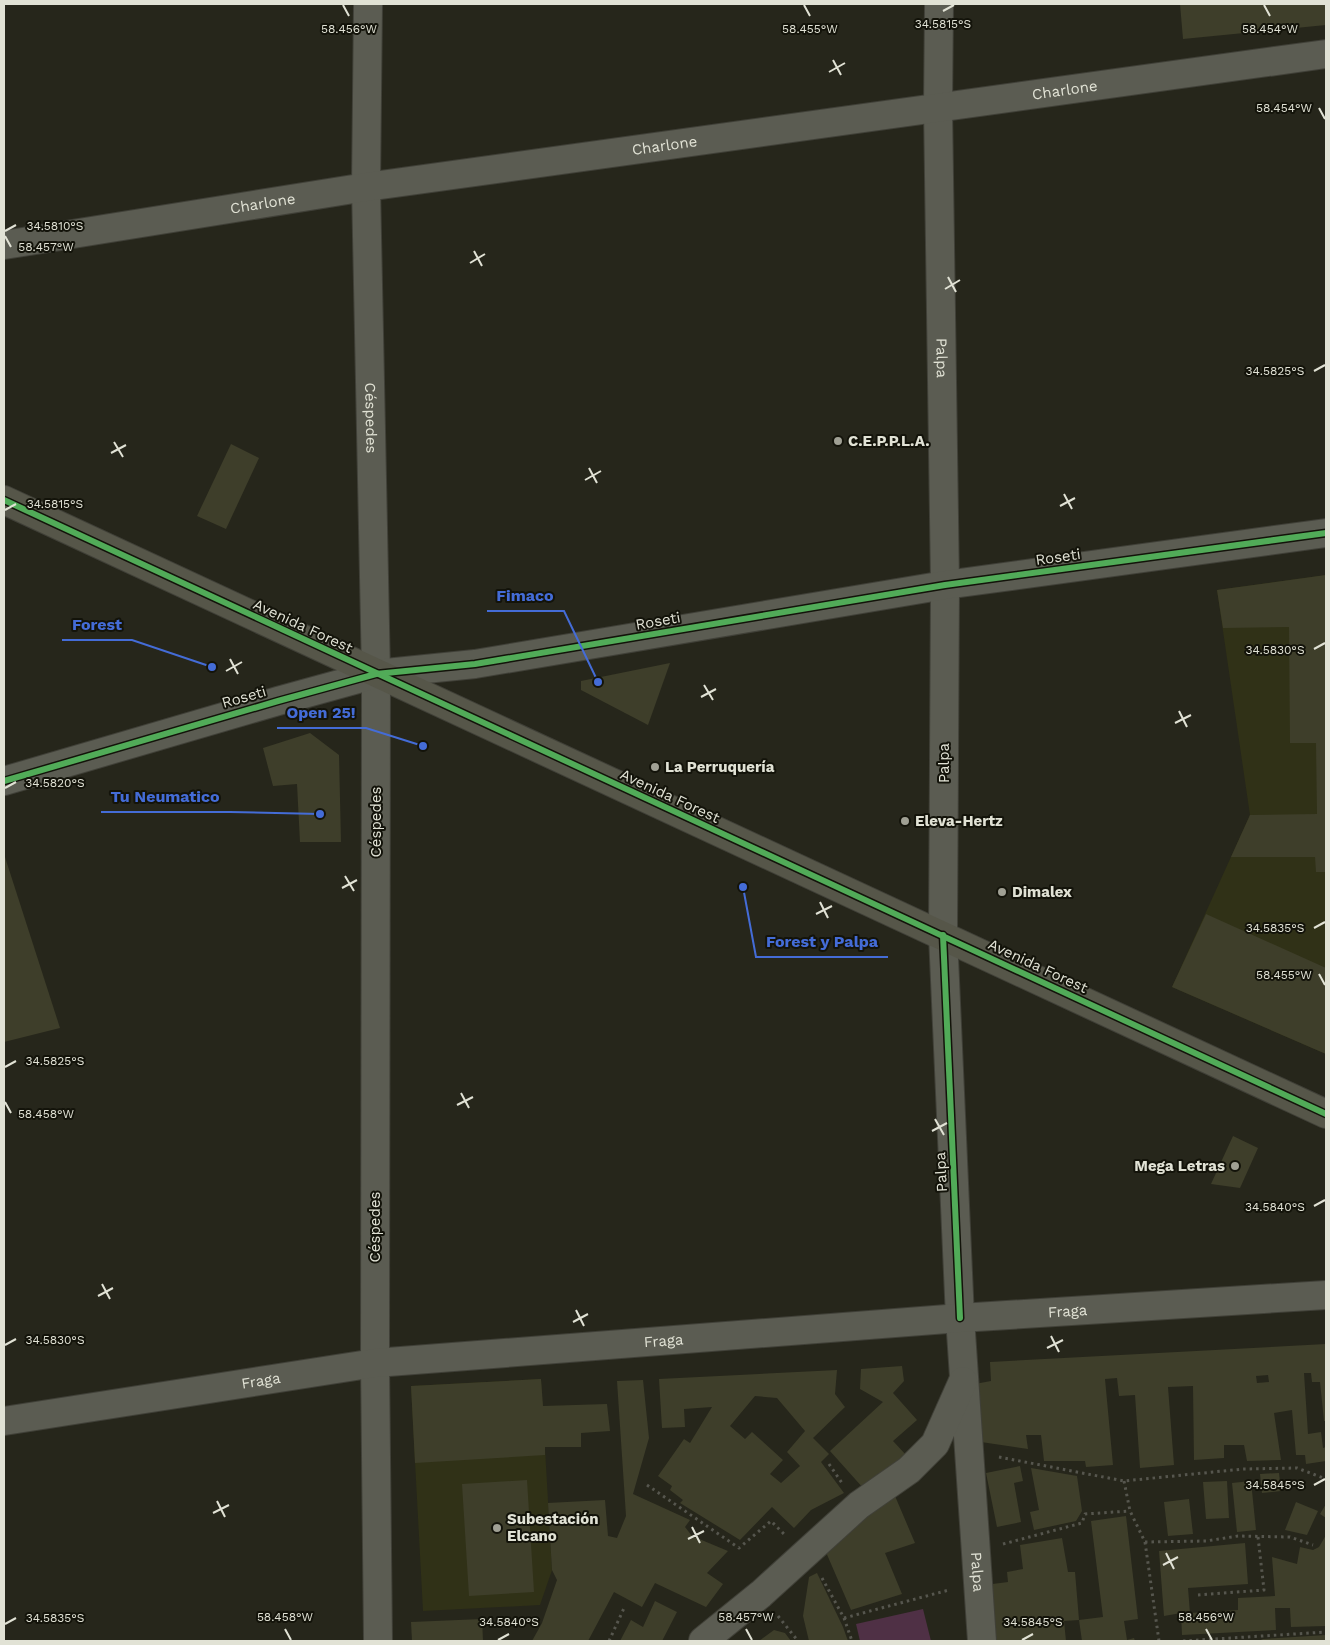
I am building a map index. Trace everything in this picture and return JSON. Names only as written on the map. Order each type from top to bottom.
[{"type":"main road","name":"Avenida Forest","points":[[4,500],[1326,1114]]},
{"type":"street","name":"Céspedes","points":[[368,4],[366,187],[376,674],[375,1363],[378,1641]]},
{"type":"street","name":"Palpa","points":[[939,4],[938,108],[946,584],[943,935],[960,1318],[982,1641]]},
{"type":"street","name":"Charlone","points":[[4,245],[366,187],[1326,54]]},
{"type":"street","name":"Roseti","points":[[4,781],[278,700],[376,674],[475,664],[946,584],[1326,533]]},
{"type":"street","name":"Fraga","points":[[4,1421],[375,1363],[960,1318],[1326,1295]]},
{"type":"street","points":[[703,1641],[761,1594],[797,1544],[859,1506],[909,1470],[935,1444],[964,1378]]},
{"type":"path","points":[[969,1452],[1124,1481],[1243,1469],[1297,1468],[1326,1479]]},
{"type":"path","points":[[1124,1481],[1130,1511],[1145,1542],[1159,1641]]},
{"type":"path","points":[[646,1485],[739,1548],[771,1521],[797,1544],[844,1618],[852,1641]]},
{"type":"path","points":[[1001,1544],[1082,1523],[1085,1514],[1130,1511]]},
{"type":"path","points":[[1145,1542],[1206,1541],[1238,1536],[1290,1537],[1312,1545]]},
{"type":"path","points":[[1198,1595],[1264,1590],[1258,1537]]},
{"type":"path","points":[[844,1618],[978,1583]]},
{"type":"path","points":[[609,1641],[625,1606]]},
{"type":"path","points":[[1183,1641],[1326,1632]]},
{"type":"shaded area","points":[[1326,575],[1326,1054],[1172,987],[1250,815],[1217,590]]},
{"type":"shaded area","points":[[541,1379],[552,1570],[540,1605],[423,1611],[411,1386]]},
{"type":"shaded area","points":[[923,1609],[931,1641],[860,1641],[856,1624]]},
{"type":"building","points":[[1180,4],[1326,4],[1326,25],[1183,39]]},
{"type":"building","points":[[231,444],[259,458],[226,529],[197,516]]},
{"type":"building","points":[[1326,575],[1326,872],[1316,872],[1315,857],[1231,857],[1250,815],[1317,814],[1316,743],[1290,743],[1289,627],[1223,628],[1217,590]]},
{"type":"building","points":[[670,663],[648,725],[581,690],[581,681]]},
{"type":"building","points":[[310,733],[339,755],[341,842],[300,842],[297,784],[273,786],[263,748]]},
{"type":"building","points":[[4,854],[60,1028],[4,1042]]},
{"type":"building","points":[[1206,914],[1326,968],[1326,1054],[1172,987]]},
{"type":"building","name":"Mega Letras","points":[[1233,1136],[1258,1148],[1240,1188],[1211,1184]]},
{"type":"building","points":[[1326,1344],[1326,1421],[1324,1421],[1320,1382],[1312,1382],[1311,1373],[1304,1373],[1308,1434],[1321,1432],[1323,1448],[1326,1447],[1326,1461],[1306,1464],[1305,1455],[1296,1455],[1292,1410],[1274,1413],[1281,1460],[1247,1461],[1244,1445],[1224,1445],[1224,1458],[1194,1460],[1193,1386],[1168,1387],[1174,1465],[1140,1468],[1135,1395],[1119,1396],[1117,1378],[1105,1379],[1113,1465],[1086,1467],[1085,1461],[1044,1461],[1041,1435],[1026,1435],[1028,1449],[981,1442],[969,1385],[991,1381],[990,1362]],"holes":[[[1268,1375],[1269,1382],[1257,1383],[1256,1376]]]},
{"type":"building","points":[[902,1366],[904,1381],[893,1393],[917,1420],[893,1441],[906,1455],[864,1489],[830,1451],[883,1402],[860,1389],[861,1369]]},
{"type":"building","points":[[837,1370],[835,1394],[845,1407],[813,1438],[829,1454],[821,1462],[844,1493],[811,1510],[794,1528],[772,1507],[740,1540],[680,1503],[683,1500],[670,1490],[672,1486],[658,1476],[684,1439],[690,1443],[712,1407],[684,1409],[685,1427],[662,1428],[659,1379]],"holes":[[[755,1396],[777,1398],[805,1431],[787,1452],[800,1466],[781,1483],[770,1474],[783,1460],[752,1432],[745,1439],[730,1426]]]},
{"type":"building","points":[[541,1379],[543,1406],[607,1404],[610,1431],[581,1433],[581,1447],[545,1447],[545,1455],[415,1463],[411,1386]]},
{"type":"building","points":[[643,1380],[649,1438],[633,1494],[690,1520],[685,1527],[692,1536],[728,1551],[707,1573],[723,1584],[706,1607],[655,1583],[642,1607],[614,1592],[588,1641],[532,1641],[542,1623],[557,1580],[552,1570],[548,1503],[605,1500],[608,1536],[617,1538],[626,1516],[617,1381]]},
{"type":"building","points":[[1020,1466],[1023,1481],[1014,1483],[1021,1522],[997,1527],[986,1473]]},
{"type":"building","points":[[1031,1468],[1077,1476],[1082,1511],[1076,1521],[1034,1530],[1030,1512],[1039,1510]]},
{"type":"building","points":[[1279,1473],[1281,1491],[1262,1493],[1260,1474]]},
{"type":"building","name":"Subestación Elcano","points":[[527,1480],[534,1592],[469,1596],[462,1484]]},
{"type":"building","points":[[1227,1481],[1229,1518],[1206,1519],[1203,1482]]},
{"type":"building","points":[[1251,1481],[1256,1530],[1237,1532],[1232,1483]]},
{"type":"building","points":[[895,1496],[915,1543],[885,1553],[902,1594],[851,1610],[825,1550],[836,1530]]},
{"type":"building","points":[[1189,1499],[1193,1534],[1168,1536],[1164,1502]]},
{"type":"building","points":[[1296,1502],[1318,1511],[1307,1535],[1285,1530]]},
{"type":"building","points":[[1326,1504],[1326,1518],[1320,1514]]},
{"type":"building","points":[[1126,1516],[1138,1619],[1124,1621],[1127,1640],[1134,1638],[1135,1641],[1082,1641],[1079,1620],[1103,1617],[1091,1521]]},
{"type":"building","points":[[1326,1535],[1326,1626],[1291,1627],[1290,1608],[1275,1608],[1276,1630],[1182,1635],[1181,1613],[1164,1616],[1159,1551],[1245,1543],[1248,1584],[1188,1588],[1190,1613],[1238,1610],[1238,1598],[1275,1596],[1272,1557],[1297,1564],[1300,1547],[1313,1550],[1319,1547]]},
{"type":"building","points":[[1062,1538],[1068,1572],[1075,1572],[1079,1620],[1064,1621],[1066,1641],[995,1641],[985,1585],[1008,1582],[1007,1572],[1023,1569],[1020,1545]]},
{"type":"building","points":[[817,1573],[848,1641],[809,1641],[803,1616],[809,1577]]},
{"type":"building","points":[[655,1601],[677,1612],[662,1641],[620,1641],[631,1620],[643,1627]]},
{"type":"building","points":[[482,1619],[483,1641],[412,1641],[411,1622]]},
{"type":"building","points":[[774,1630],[785,1633],[791,1641],[759,1641]]},
{"type":"building","points":[[1326,1635],[1326,1641],[1258,1641],[1263,1639]]},
{"type":"cycle path","points":[[4,500],[1326,1114]]},
{"type":"cycle path","points":[[4,781],[376,674],[475,664],[945,585],[1326,533]]},
{"type":"cycle path","points":[[943,935],[960,1318]]},
{"type":"place","name":"C.E.P.P.L.A.","points":[[838,441]]},
{"type":"place","name":"Forest","points":[[212,667]]},
{"type":"place","name":"Fimaco","points":[[598,682]]},
{"type":"place","name":"Open 25!","points":[[423,746]]},
{"type":"place","name":"La Perruquería","points":[[655,767]]},
{"type":"place","name":"Tu Neumatico","points":[[320,814]]},
{"type":"place","name":"Eleva-Hertz","points":[[905,821]]},
{"type":"place","name":"Forest y Palpa","points":[[743,887]]},
{"type":"place","name":"Dimalex","points":[[1002,892]]},
{"type":"place","name":"Mega Letras","points":[[1235,1166]]},
{"type":"place","name":"Subestación Elcano","points":[[497,1528]]}]
